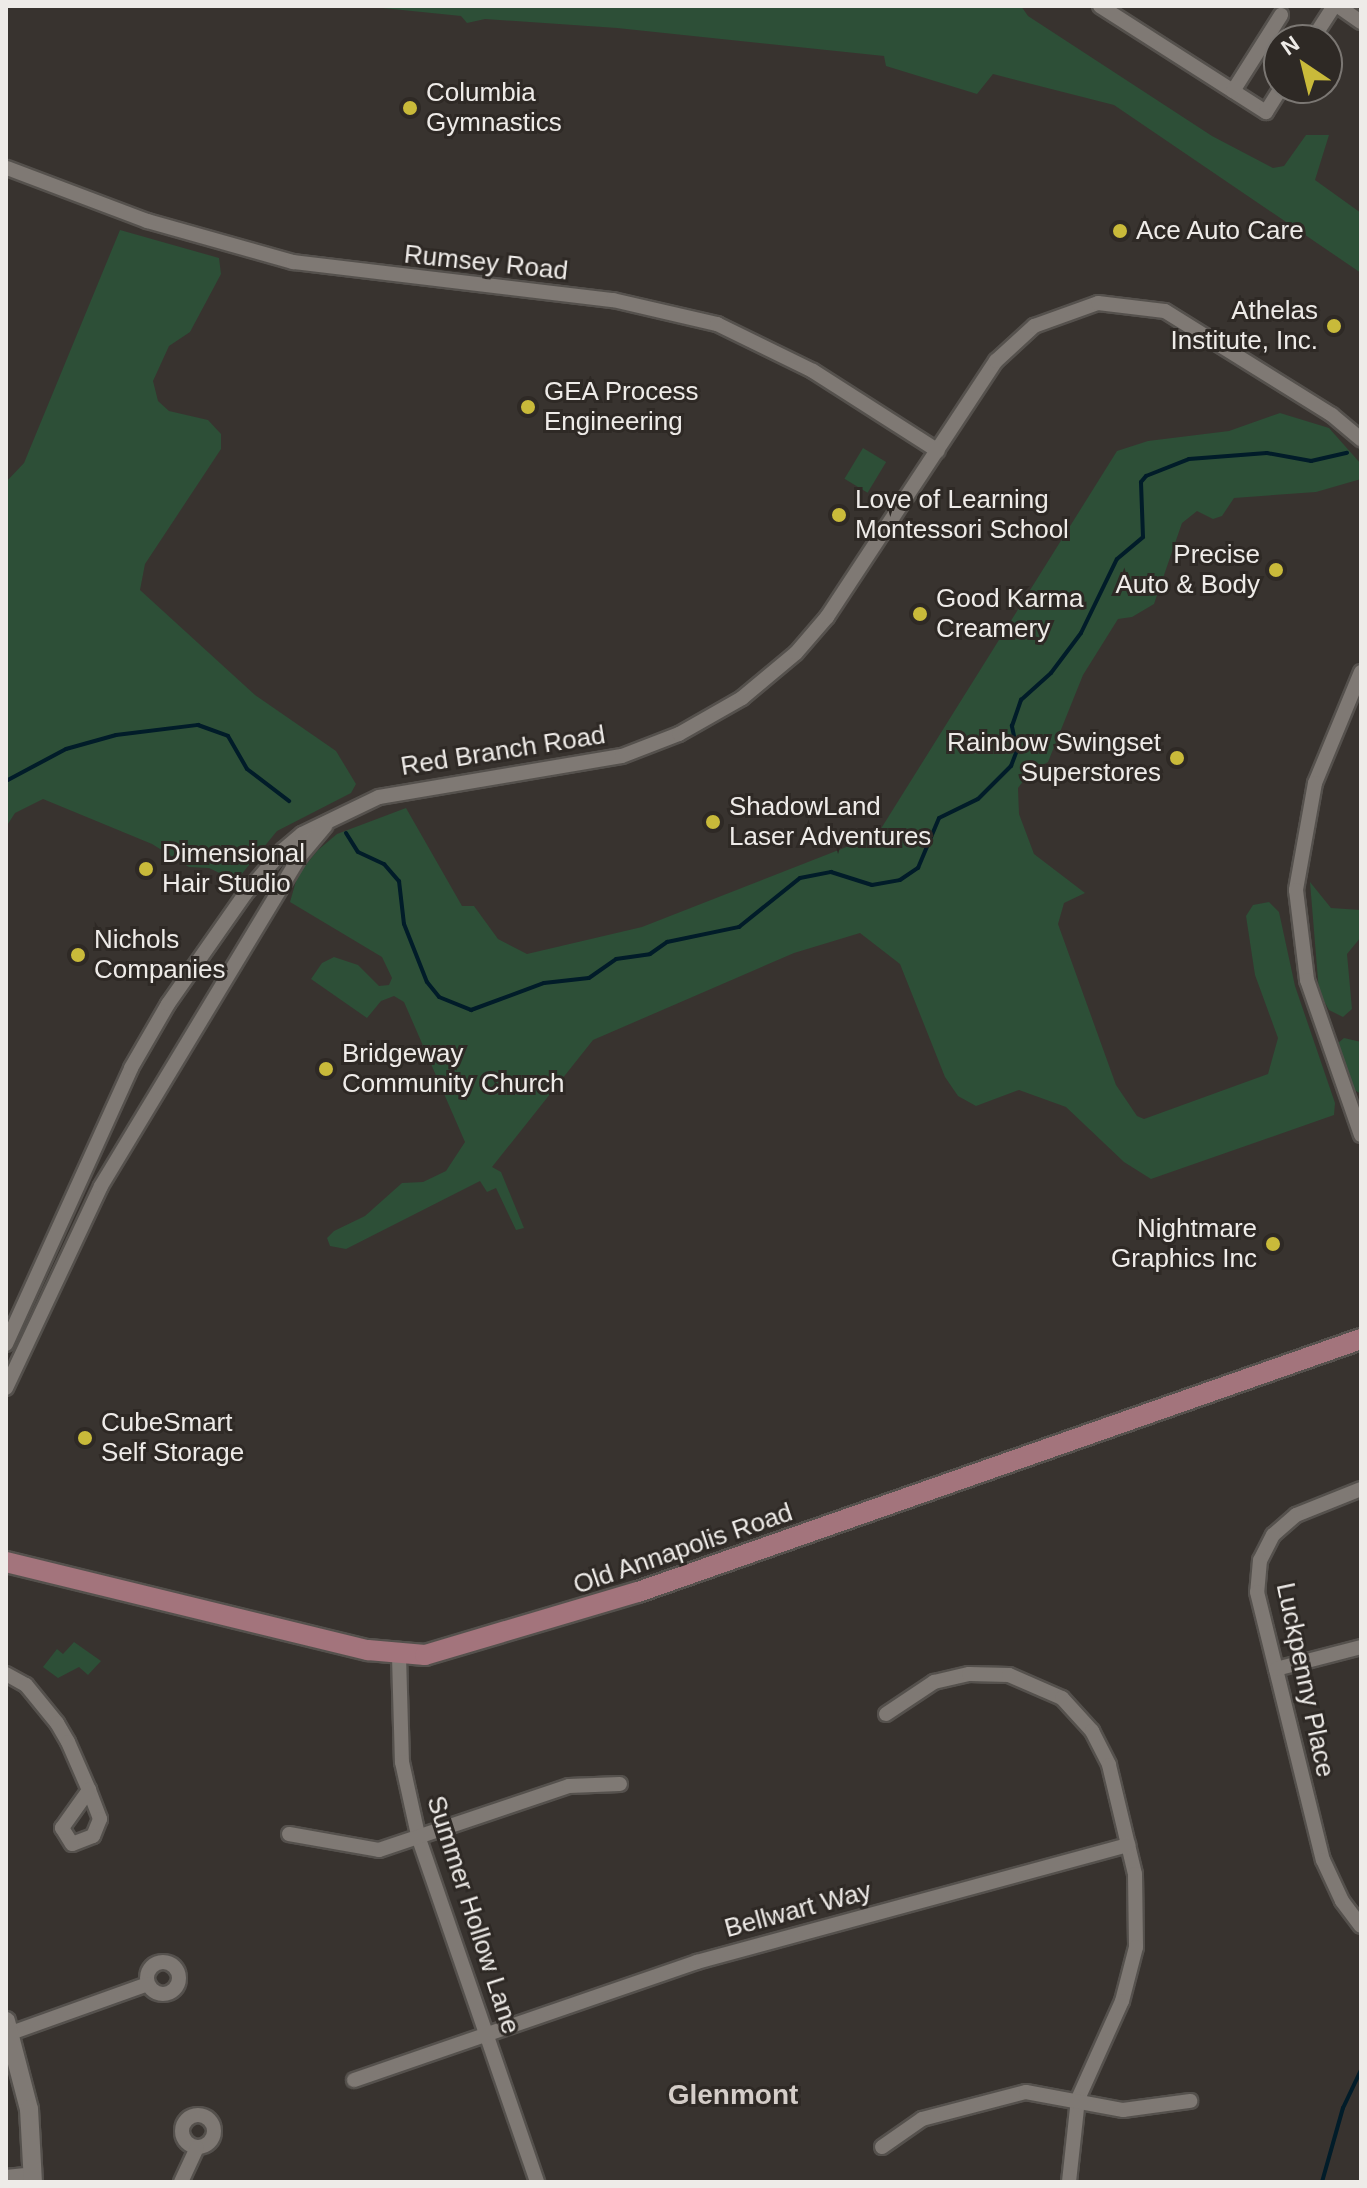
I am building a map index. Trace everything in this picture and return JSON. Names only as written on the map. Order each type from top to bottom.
[{"type":"main road","name":"Old Annapolis Road","points":[[6,1562],[399,1656],[453,1650],[562,1617],[1361,1339]]},
{"type":"street","points":[[1100,6],[1266,112],[1271,104]]},
{"type":"street","points":[[1323,24],[1336,6],[1361,22]]},
{"type":"street","points":[[1233,91],[1281,15]]},
{"type":"street","name":"Rumsey Road","points":[[7,168],[147,221],[293,262],[613,300],[717,324],[813,371],[938,451]]},
{"type":"street","name":"Red Branch Road","points":[[6,1344],[108,1116],[168,1004],[266,868],[302,834],[405,790],[622,756],[708,719],[768,679],[812,635],[850,587],[996,361],[1020,336],[1073,308],[1114,302],[1148,306],[1189,324],[1361,439]]},
{"type":"street","points":[[1361,672],[1315,783],[1296,890],[1307,980],[1361,1135]]},
{"type":"street","name":"Red Branch Road","points":[[6,1388],[101,1186],[301,855],[328,822]]},
{"type":"street","name":"Luckpenny Place","points":[[1361,1489],[1296,1515],[1266,1548],[1257,1592],[1323,1860],[1342,1901],[1361,1926]]},
{"type":"street","points":[[1276,1669],[1361,1647]]},
{"type":"street","name":"Summer Hollow Lane","points":[[399,1656],[402,1762],[419,1839],[537,2182]]},
{"type":"street","points":[[6,1674],[26,1685],[49,1711],[89,1790]]},
{"type":"street","points":[[886,1714],[916,1689],[969,1674],[1009,1675],[1046,1687],[1079,1713],[1101,1747],[1128,1845],[1137,1896],[1130,1974],[1078,2099],[1069,2182]]},
{"type":"street","points":[[289,1834],[362,1850],[419,1839],[569,1786],[620,1784]]},
{"type":"street","name":"Bellwart Way","points":[[354,2080],[697,1962],[1128,1845]]},
{"type":"street","points":[[6,2177],[33,2178],[29,2109],[8,2027],[148,1984]]},
{"type":"street","points":[[882,2147],[907,2125],[1006,2096],[1044,2092],[1123,2110],[1190,2101]]},
{"type":"street","points":[[181,2182],[197,2147]]},
{"type":"green space","points":[[363,6],[1021,6],[1028,16],[1212,136],[1273,168],[1284,166],[1306,135],[1329,135],[1315,180],[1361,213],[1361,273],[1114,105],[993,74],[977,94],[886,66],[884,56],[617,28],[485,19],[467,23],[461,16]]},
{"type":"green space","points":[[120,230],[219,258],[221,274],[190,332],[169,346],[153,381],[158,401],[169,411],[208,420],[221,434],[221,449],[145,564],[140,590],[255,695],[336,751],[356,784],[351,793],[277,831],[236,881],[209,868],[189,867],[152,844],[43,799],[15,813],[6,827],[6,482],[24,463]]},
{"type":"green space","points":[[1280,413],[1329,428],[1361,464],[1361,479],[1316,492],[1234,498],[1222,516],[1213,519],[1197,511],[1182,523],[1154,604],[1132,617],[1118,619],[1083,675],[1048,762],[1030,772],[1018,788],[1019,814],[1034,854],[1085,893],[1064,903],[1058,924],[1116,1085],[1137,1116],[1144,1119],[1268,1074],[1278,1038],[1255,975],[1246,916],[1253,905],[1269,902],[1279,912],[1295,986],[1335,1103],[1334,1115],[1151,1179],[1124,1162],[1066,1107],[1019,1090],[976,1106],[958,1096],[945,1077],[900,964],[860,933],[794,953],[593,1040],[492,1167],[501,1172],[524,1228],[516,1230],[496,1188],[487,1192],[480,1181],[346,1249],[330,1246],[327,1238],[334,1231],[365,1216],[402,1183],[423,1182],[446,1171],[465,1142],[404,1002],[394,996],[381,1001],[367,1018],[311,979],[322,963],[334,957],[358,965],[379,986],[389,985],[392,978],[382,957],[290,902],[298,874],[318,850],[337,834],[406,808],[462,906],[474,906],[498,939],[527,954],[642,927],[877,835],[1117,451],[1148,441],[1229,431]]},
{"type":"green space","points":[[863,448],[886,462],[868,493],[844,479]]},
{"type":"green space","points":[[1310,882],[1331,908],[1361,910],[1361,937],[1347,954],[1352,1009],[1343,1017],[1329,1010],[1319,992]]},
{"type":"green space","points":[[1344,1038],[1361,1042],[1361,1094],[1351,1088],[1341,1061],[1337,1044]]},
{"type":"green space","points":[[74,1642],[101,1661],[88,1675],[79,1667],[58,1678],[43,1667],[57,1649],[63,1654]]},
{"type":"waterway","points":[[346,833],[358,852],[384,864],[399,881],[404,924],[427,982],[439,997],[471,1010],[544,983],[589,978],[616,959],[650,954],[667,942],[739,927],[800,878],[831,872],[872,885],[900,880],[918,868],[939,818],[978,799],[1011,766],[1017,750],[1012,726],[1021,700],[1051,673],[1081,633],[1117,559],[1143,537],[1141,482],[1146,476],[1189,459],[1267,453],[1311,461],[1347,453]]},
{"type":"waterway","points":[[6,781],[66,749],[116,735],[198,725],[228,736],[247,769],[289,801]]},
{"type":"waterway","points":[[1322,2182],[1343,2108],[1361,2070]]},
{"type":"place","name":"Columbia Gymnastics","points":[[410,108]]},
{"type":"place","name":"Ace Auto Care","points":[[1120,231]]},
{"type":"place","name":"Athelas Institute, Inc.","points":[[1334,326]]},
{"type":"place","name":"GEA Process Engineering","points":[[528,407]]},
{"type":"place","name":"Love of Learning Montessori School","points":[[839,515]]},
{"type":"place","name":"Precise Auto & Body","points":[[1276,570]]},
{"type":"place","name":"Good Karma Creamery","points":[[920,614]]},
{"type":"place","name":"Rainbow Swingset Superstores","points":[[1177,758]]},
{"type":"place","name":"ShadowLand Laser Adventures","points":[[713,822]]},
{"type":"place","name":"Dimensional Hair Studio","points":[[146,869]]},
{"type":"place","name":"Nichols Companies","points":[[78,955]]},
{"type":"place","name":"Bridgeway Community Church","points":[[326,1069]]},
{"type":"place","name":"Nightmare Graphics Inc","points":[[1273,1244]]},
{"type":"place","name":"CubeSmart Self Storage","points":[[85,1438]]},
{"type":"district","name":"Glenmont","points":[[733,2095]]}]
